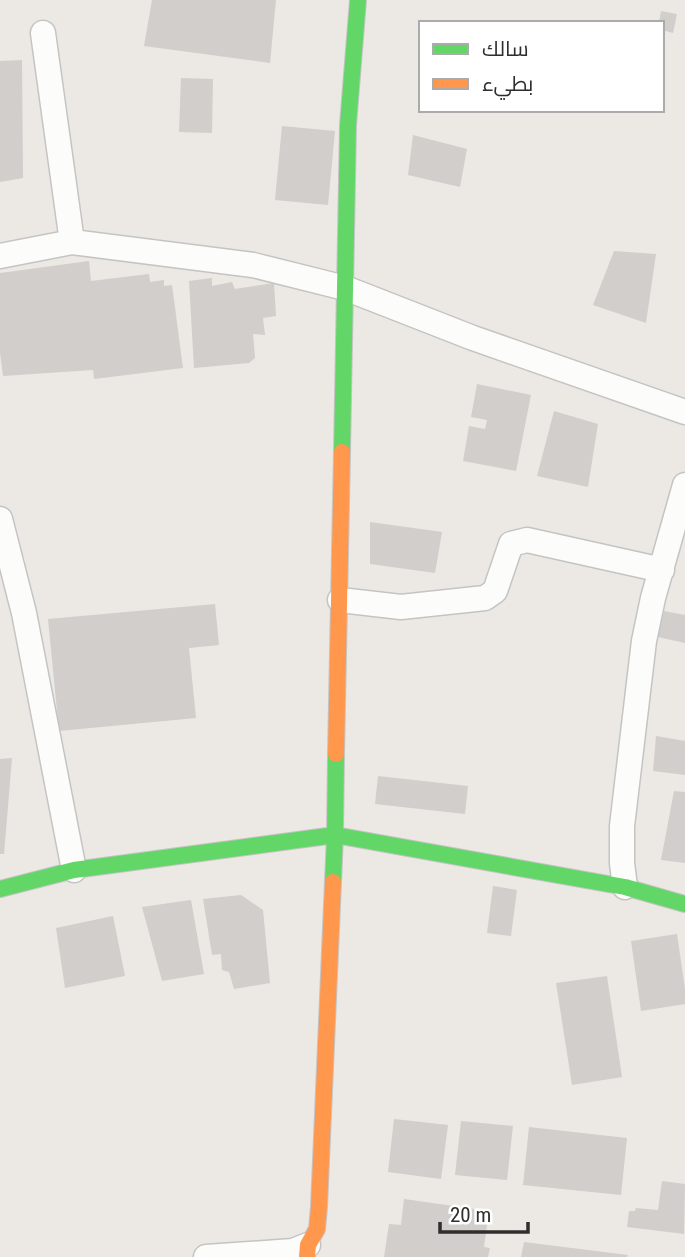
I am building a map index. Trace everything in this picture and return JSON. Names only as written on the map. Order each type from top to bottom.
[{"type":"street","points":[[206,1257],[308,1251],[317,1229],[335,835],[348,125],[358,0]]},
{"type":"street","points":[[43,33],[72,242]]},
{"type":"street","points":[[0,256],[72,242],[253,265],[345,288],[473,338],[685,411]]},
{"type":"street","points":[[625,887],[622,826],[645,641],[685,485]]},
{"type":"street","points":[[0,519],[24,613],[74,870]]},
{"type":"street","points":[[340,600],[401,607],[485,598],[495,591],[511,544],[527,540],[662,570]]},
{"type":"street","points":[[0,888],[74,870],[335,835],[625,887],[685,904]]},
{"type":"building","points":[[152,0],[276,0],[270,63],[144,46]]},
{"type":"building","points":[[661,11],[677,14],[673,33],[664,31],[664,21],[659,21]]},
{"type":"building","points":[[22,60],[23,178],[0,182],[0,61]]},
{"type":"building","points":[[181,78],[213,79],[212,133],[179,132]]},
{"type":"building","points":[[282,126],[335,131],[328,205],[275,200]]},
{"type":"building","points":[[413,135],[467,149],[460,187],[408,175]]},
{"type":"building","points":[[614,251],[656,254],[646,323],[593,305]]},
{"type":"building","points":[[89,261],[91,281],[149,274],[150,282],[164,280],[164,286],[172,285],[183,368],[94,379],[93,370],[3,376],[0,352],[0,273]]},
{"type":"building","points":[[212,278],[212,286],[232,282],[235,289],[274,283],[276,316],[263,318],[265,335],[253,334],[255,358],[249,363],[194,368],[189,281]]},
{"type":"building","points":[[477,384],[531,395],[516,471],[463,461],[469,426],[485,429],[487,420],[471,417]]},
{"type":"building","points":[[554,411],[598,424],[588,487],[537,476]]},
{"type":"building","points":[[370,522],[442,532],[435,573],[370,564]]},
{"type":"building","points":[[215,604],[219,645],[189,648],[196,718],[59,731],[48,619]]},
{"type":"building","points":[[664,611],[685,615],[685,643],[658,637]]},
{"type":"building","points":[[656,736],[685,741],[685,775],[653,771]]},
{"type":"building","points":[[12,758],[4,854],[0,854],[0,759]]},
{"type":"building","points":[[378,776],[468,786],[465,814],[375,804]]},
{"type":"building","points":[[674,791],[685,792],[685,863],[661,860]]},
{"type":"building","points":[[493,886],[517,890],[511,936],[487,933]]},
{"type":"building","points":[[241,895],[263,910],[270,983],[234,989],[229,972],[222,970],[221,954],[212,955],[203,899]]},
{"type":"building","points":[[191,900],[204,974],[162,981],[142,907]]},
{"type":"building","points":[[113,916],[125,976],[65,988],[56,928]]},
{"type":"building","points":[[677,934],[685,1004],[641,1011],[631,941]]},
{"type":"building","points":[[607,976],[622,1077],[572,1085],[556,983]]},
{"type":"building","points":[[394,1119],[448,1125],[441,1179],[388,1172]]},
{"type":"building","points":[[461,1121],[513,1126],[507,1180],[455,1175]]},
{"type":"building","points":[[529,1127],[627,1138],[621,1195],[523,1185]]},
{"type":"building","points":[[662,1181],[685,1184],[684,1234],[627,1227],[629,1211],[635,1211],[636,1208],[658,1210]]},
{"type":"building","points":[[404,1199],[489,1211],[484,1247],[490,1248],[488,1257],[384,1257],[389,1224],[401,1225]]},
{"type":"building","points":[[524,1242],[628,1255],[521,1257]]},
{"type":"traffic: fast","points":[[342,452],[348,125],[358,0]]},
{"type":"traffic: fast","points":[[0,889],[74,870],[335,835],[336,754]]},
{"type":"traffic: fast","points":[[333,882],[335,835],[625,887],[685,904]]},
{"type":"traffic: slow","points":[[336,754],[342,452]]},
{"type":"traffic: slow","points":[[307,1257],[308,1245],[317,1229],[319,1207],[333,882]]}]
